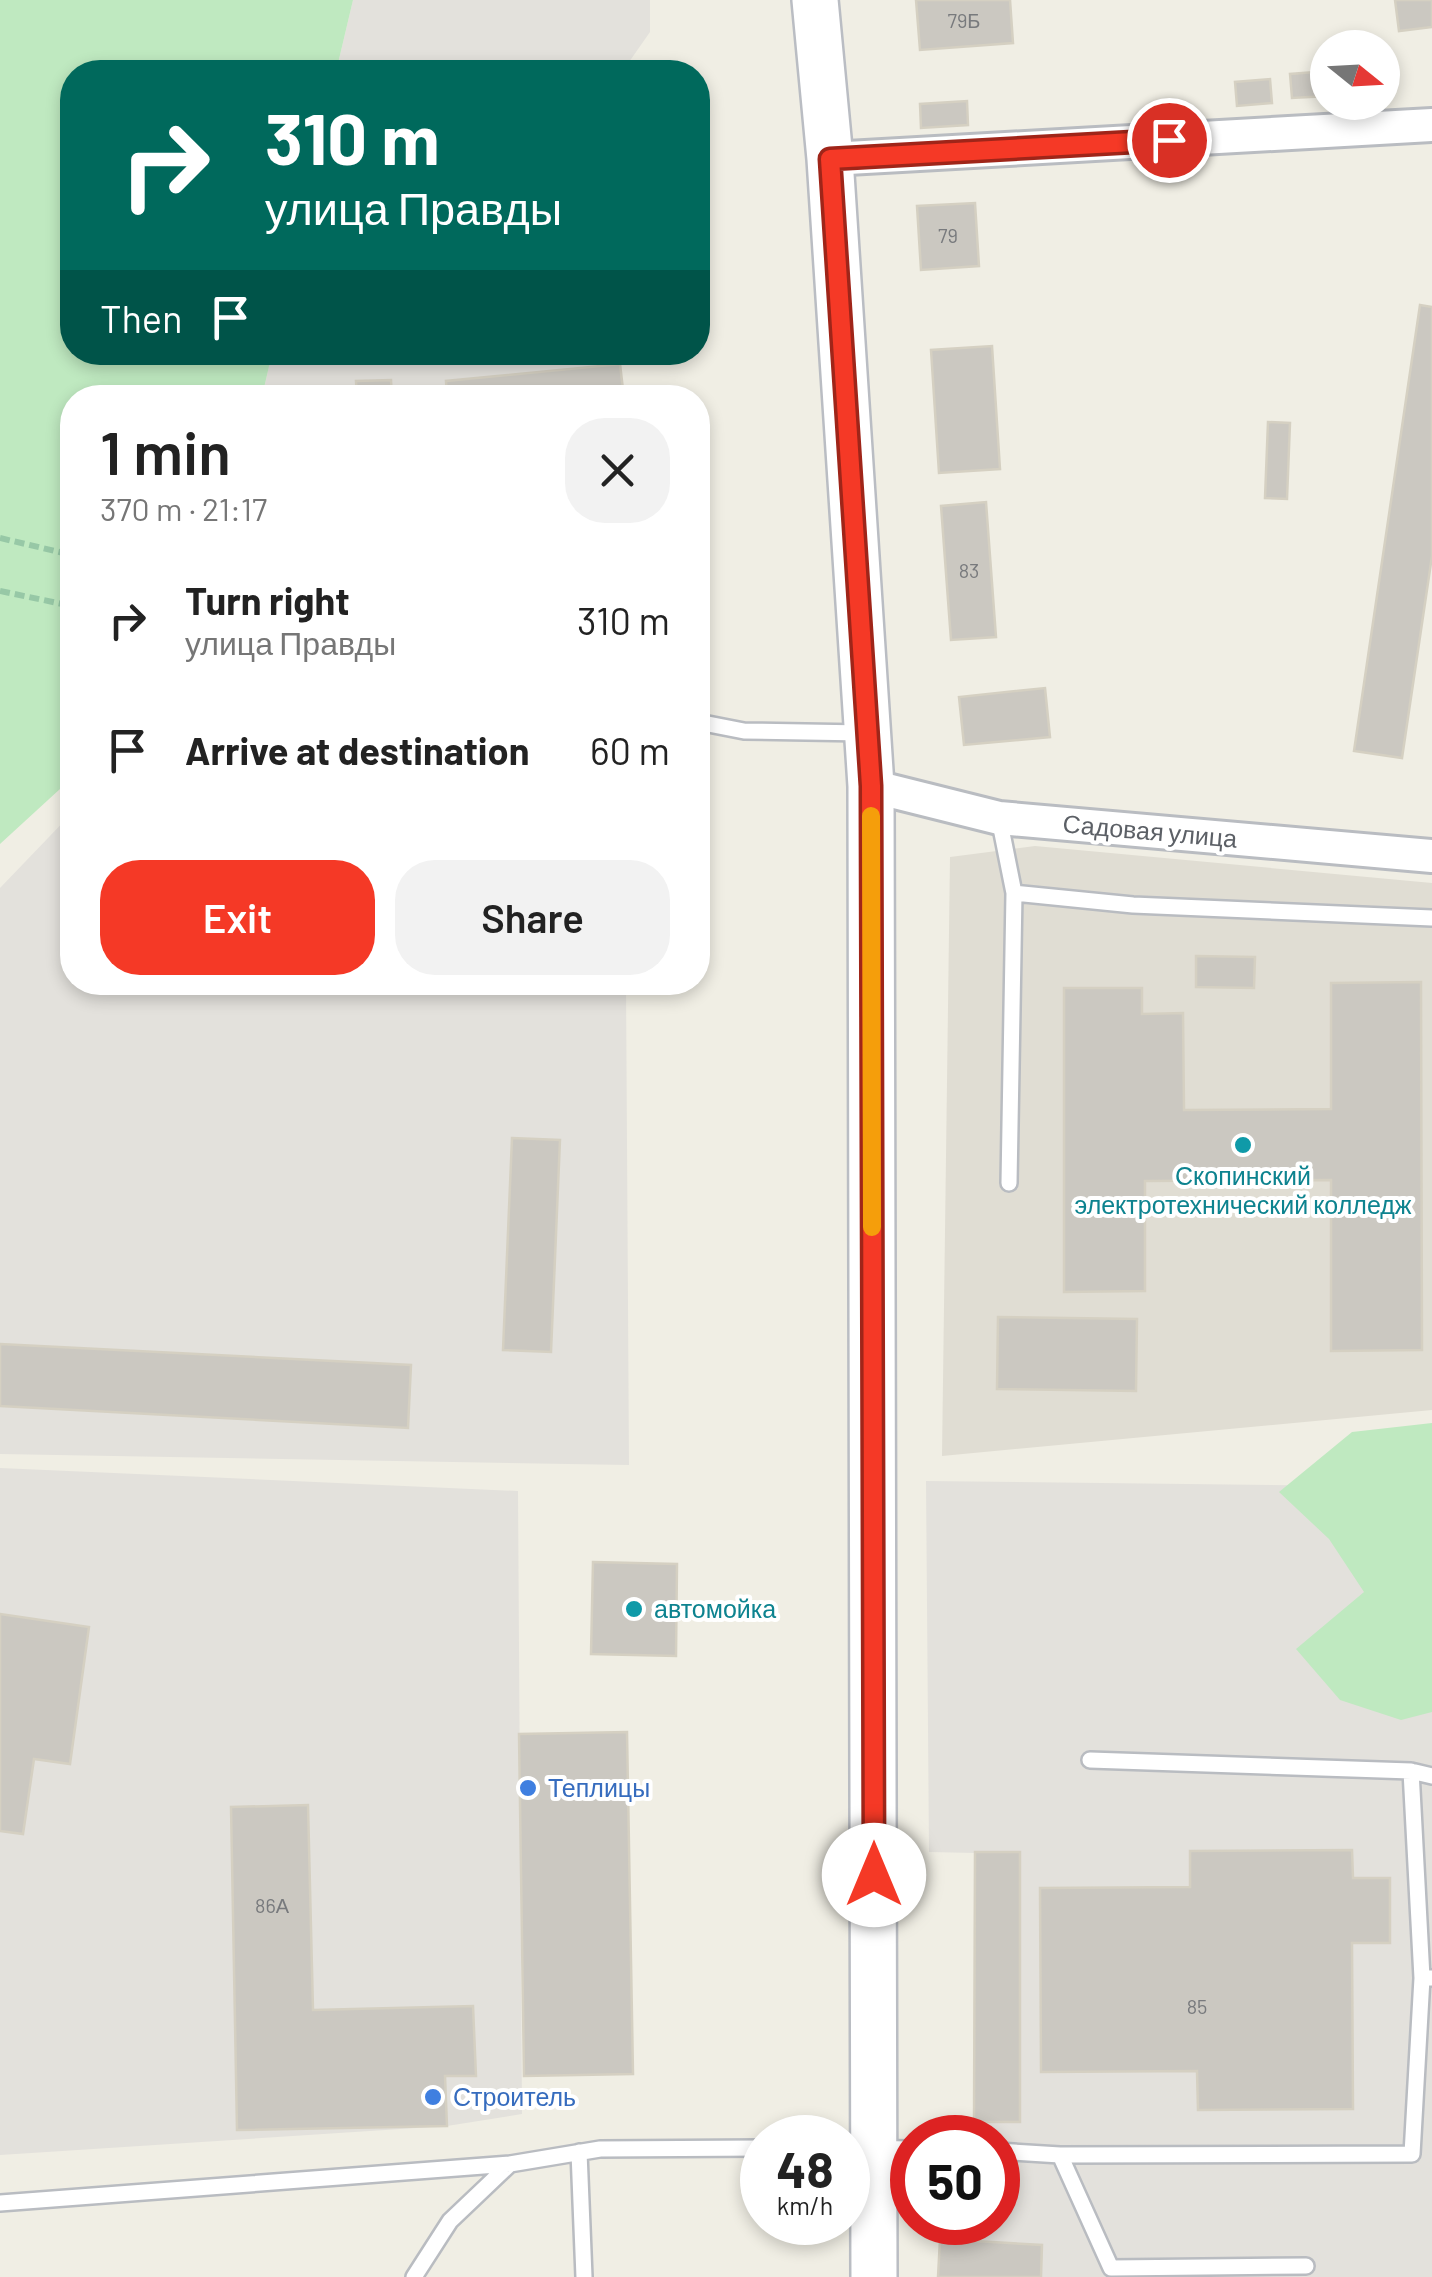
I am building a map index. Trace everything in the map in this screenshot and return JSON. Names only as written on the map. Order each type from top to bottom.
[{"type":"main road","points":[[815,0],[830,159],[871,786],[878,2148],[874,2277]]},
{"type":"street","points":[[830,159],[1432,126]]},
{"type":"street","name":"Садовая улица","points":[[871,786],[998,818],[1432,856]]},
{"type":"lane","points":[[710,724],[744,730],[868,734]]},
{"type":"lane","points":[[998,818],[1014,893],[1009,1184]]},
{"type":"lane","points":[[1014,893],[1133,904],[1432,918]]},
{"type":"lane","points":[[1090,1760],[1411,1772],[1432,1776]]},
{"type":"lane","points":[[1020,2152],[1412,2154],[1427,1978],[1411,1772]]},
{"type":"lane","points":[[0,2203],[510,2164],[600,2149],[740,2148]]},
{"type":"lane","points":[[580,2152],[584,2277]]},
{"type":"lane","points":[[1060,2155],[1111,2268],[1306,2266]]},
{"type":"lane","points":[[414,2277],[450,2221],[510,2164]]},
{"type":"path","points":[[0,538],[60,552]]},
{"type":"path","points":[[0,591],[60,604]]},
{"type":"shaded area","points":[[353,0],[650,0],[650,32],[630,60],[339,60]]},
{"type":"shaded area","points":[[269,365],[621,365],[623,385],[265,385]]},
{"type":"shaded area","points":[[60,826],[60,995],[626,995],[629,1465],[0,1454],[0,888]]},
{"type":"shaded area","points":[[1035,846],[1432,883],[1432,1410],[942,1456],[950,857]]},
{"type":"shaded area","points":[[0,1468],[518,1491],[522,2114],[447,2126],[0,2155]]},
{"type":"shaded area","points":[[926,1481],[1432,1487],[1432,2277],[940,2277],[940,2245],[1020,2245],[1020,2115],[974,2115],[975,1853],[929,1852]]},
{"type":"green space","points":[[0,0],[353,0],[339,60],[60,60],[60,365],[269,365],[265,385],[60,385],[60,789],[0,844]]},
{"type":"green space","points":[[1432,1423],[1432,1712],[1401,1720],[1340,1700],[1296,1649],[1364,1592],[1329,1539],[1279,1492],[1352,1432]]},
{"type":"building","points":[[916,0],[1010,0],[1013,43],[920,50]]},
{"type":"building","points":[[1395,0],[1432,0],[1432,27],[1399,30]]},
{"type":"building","points":[[1310,72],[1310,97],[1292,98],[1290,74]]},
{"type":"building","points":[[1270,79],[1272,103],[1237,106],[1235,82]]},
{"type":"building","points":[[967,101],[968,125],[921,128],[920,104]]},
{"type":"building","points":[[975,203],[979,266],[921,270],[917,206]]},
{"type":"building","points":[[1420,305],[1432,307],[1432,556],[1402,758],[1354,751]]},
{"type":"building","points":[[992,346],[1000,469],[939,473],[931,350]]},
{"type":"building","points":[[620,365],[622,385],[446,385],[446,381]]},
{"type":"building","points":[[391,380],[391,385],[356,385],[356,381]]},
{"type":"building","points":[[1268,422],[1290,423],[1287,499],[1265,498]]},
{"type":"building","points":[[986,502],[996,637],[951,640],[941,506]]},
{"type":"building","points":[[1045,688],[1050,737],[964,745],[959,697]]},
{"type":"building","points":[[1196,956],[1255,957],[1254,988],[1196,987]]},
{"type":"building","name":"Скопинский электротехнический колледж","points":[[1421,982],[1422,1350],[1331,1351],[1331,1180],[1145,1181],[1145,1291],[1064,1292],[1064,988],[1142,988],[1142,1014],[1183,1013],[1184,1110],[1331,1109],[1331,983]]},
{"type":"building","points":[[512,1138],[560,1140],[551,1352],[503,1350]]},
{"type":"building","points":[[998,1317],[1137,1319],[1136,1391],[997,1389]]},
{"type":"building","points":[[0,1344],[411,1365],[408,1428],[0,1406]]},
{"type":"building","name":"автомойка","points":[[593,1562],[677,1564],[676,1656],[591,1654]]},
{"type":"building","points":[[0,1614],[89,1627],[70,1764],[34,1759],[23,1834],[0,1831]]},
{"type":"building","points":[[627,1732],[633,2074],[524,2076],[519,1734]]},
{"type":"building","points":[[308,1805],[313,2010],[473,2006],[476,2076],[445,2076],[447,2126],[237,2130],[231,1807]]},
{"type":"building","points":[[1352,1850],[1353,1878],[1390,1878],[1390,1943],[1352,1943],[1353,2109],[1198,2110],[1197,2071],[1041,2072],[1040,1888],[1190,1887],[1190,1851]]},
{"type":"building","points":[[975,1852],[1020,1852],[1020,2115],[974,2115]]},
{"type":"building","points":[[940,2245],[1042,2245],[1041,2277],[938,2277]]},
{"type":"slow traffic","points":[[871,816],[872,1227]]},
{"type":"place","name":"Скопинский электротехнический колледж","points":[[1243,1145]]},
{"type":"place","name":"автомойка","points":[[634,1609]]},
{"type":"place","name":"Теплицы","points":[[528,1788]]},
{"type":"place","name":"Строитель","points":[[433,2097]]},
{"type":"route","points":[[874,1875],[871,786],[830,159],[1169,140]]}]
